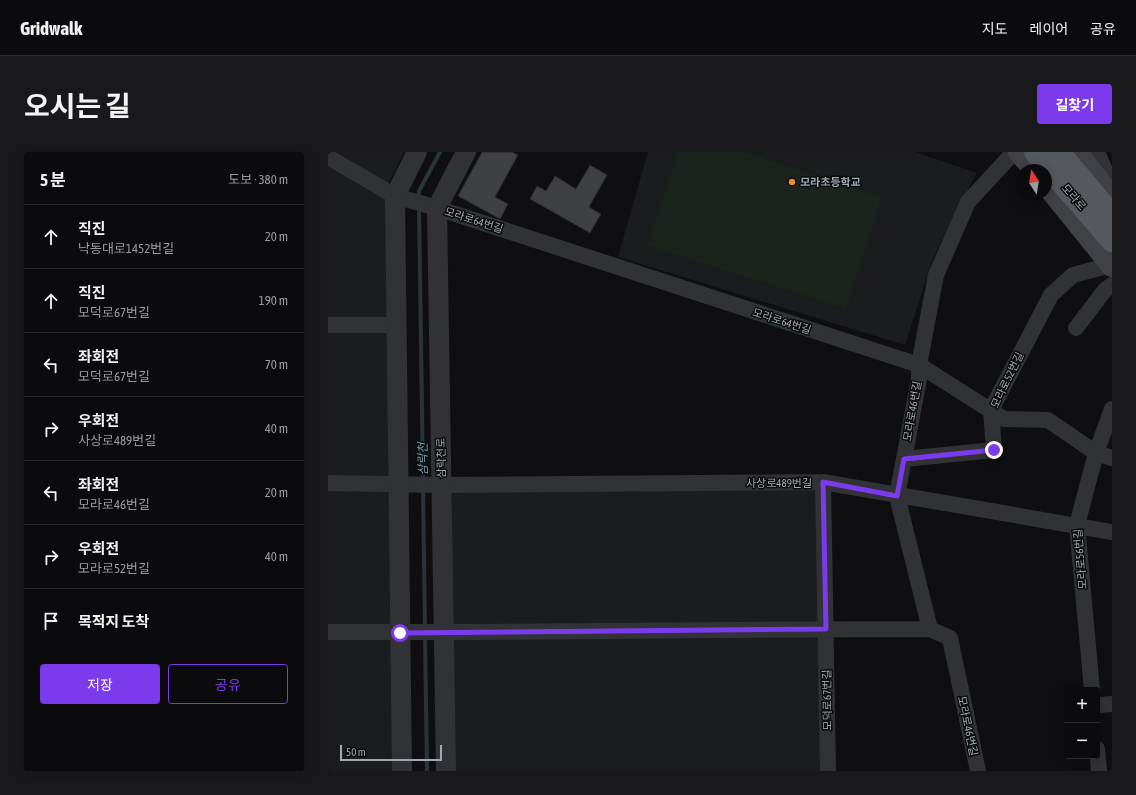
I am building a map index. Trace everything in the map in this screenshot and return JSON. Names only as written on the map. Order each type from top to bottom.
[{"type":"highway","name":"모라로","points":[[1035,152],[1112,241]]},
{"type":"highway","name":"모라로","points":[[1058,152],[1112,214]]},
{"type":"main road","points":[[1019,152],[1029,164]]},
{"type":"main road","points":[[1076,152],[1112,197]]},
{"type":"main road","name":"모라로","points":[[1052,192],[1112,272]]},
{"type":"street","points":[[402,771],[408,633],[406,484],[397,325],[403,198],[417,152]]},
{"type":"street","name":"삼락천로","points":[[446,771],[439,633],[433,207],[466,152]]},
{"type":"street","name":"모라로46번길","points":[[978,771],[950,638],[930,629],[897,496],[918,379],[918,365],[936,275],[968,202],[1014,152]]},
{"type":"street","points":[[1097,152],[1112,186]]},
{"type":"street","name":"모라로64번길","points":[[328,157],[403,198],[918,365],[1004,419],[1048,420],[1096,453],[1112,458]]},
{"type":"street","points":[[1076,328],[1105,290],[1112,272]]},
{"type":"street","name":"모라로52번길","points":[[904,459],[994,450],[991,410],[1051,295],[1073,275],[1112,272]]},
{"type":"street","points":[[328,325],[397,325]]},
{"type":"street","name":"모라로56번길","points":[[1092,687],[1077,525],[1096,453],[1112,409]]},
{"type":"street","name":"사상로489번길","points":[[328,483],[437,485],[823,482],[1112,532]]},
{"type":"street","name":"모덕로67번길","points":[[823,482],[828,771]]},
{"type":"street","points":[[328,632],[439,633],[930,629]]},
{"type":"street","points":[[1100,705],[1112,704]]},
{"type":"street","points":[[1098,759],[1099,771]]},
{"type":"shaded area","points":[[328,152],[404,152],[389,182],[396,771],[328,771]]},
{"type":"shaded area","points":[[648,152],[915,152],[977,173],[954,215],[932,261],[905,345],[618,257]]},
{"type":"shaded area","points":[[678,152],[743,152],[882,197],[846,309],[647,245]]},
{"type":"shaded area","points":[[812,488],[825,500],[828,771],[455,771],[446,492]]},
{"type":"building","points":[[482,152],[512,152],[518,155],[495,197],[508,204],[500,219],[458,196]]},
{"type":"building","points":[[590,165],[607,175],[589,207],[601,214],[590,233],[530,199],[537,186],[546,191],[555,176],[576,189]]},
{"type":"waterway","name":"삼락천","points":[[419,198],[419,191],[440,152]]},
{"type":"waterway","name":"삼락천","points":[[419,207],[423,480]]},
{"type":"waterway","name":"삼락천","points":[[423,487],[425,628]]},
{"type":"waterway","name":"삼락천","points":[[425,635],[427,771]]},
{"type":"place","name":"모라초등학교","points":[[792,182]]},
{"type":"route","points":[[400,633],[826,629],[823,482],[897,496],[904,459],[994,450]]}]
